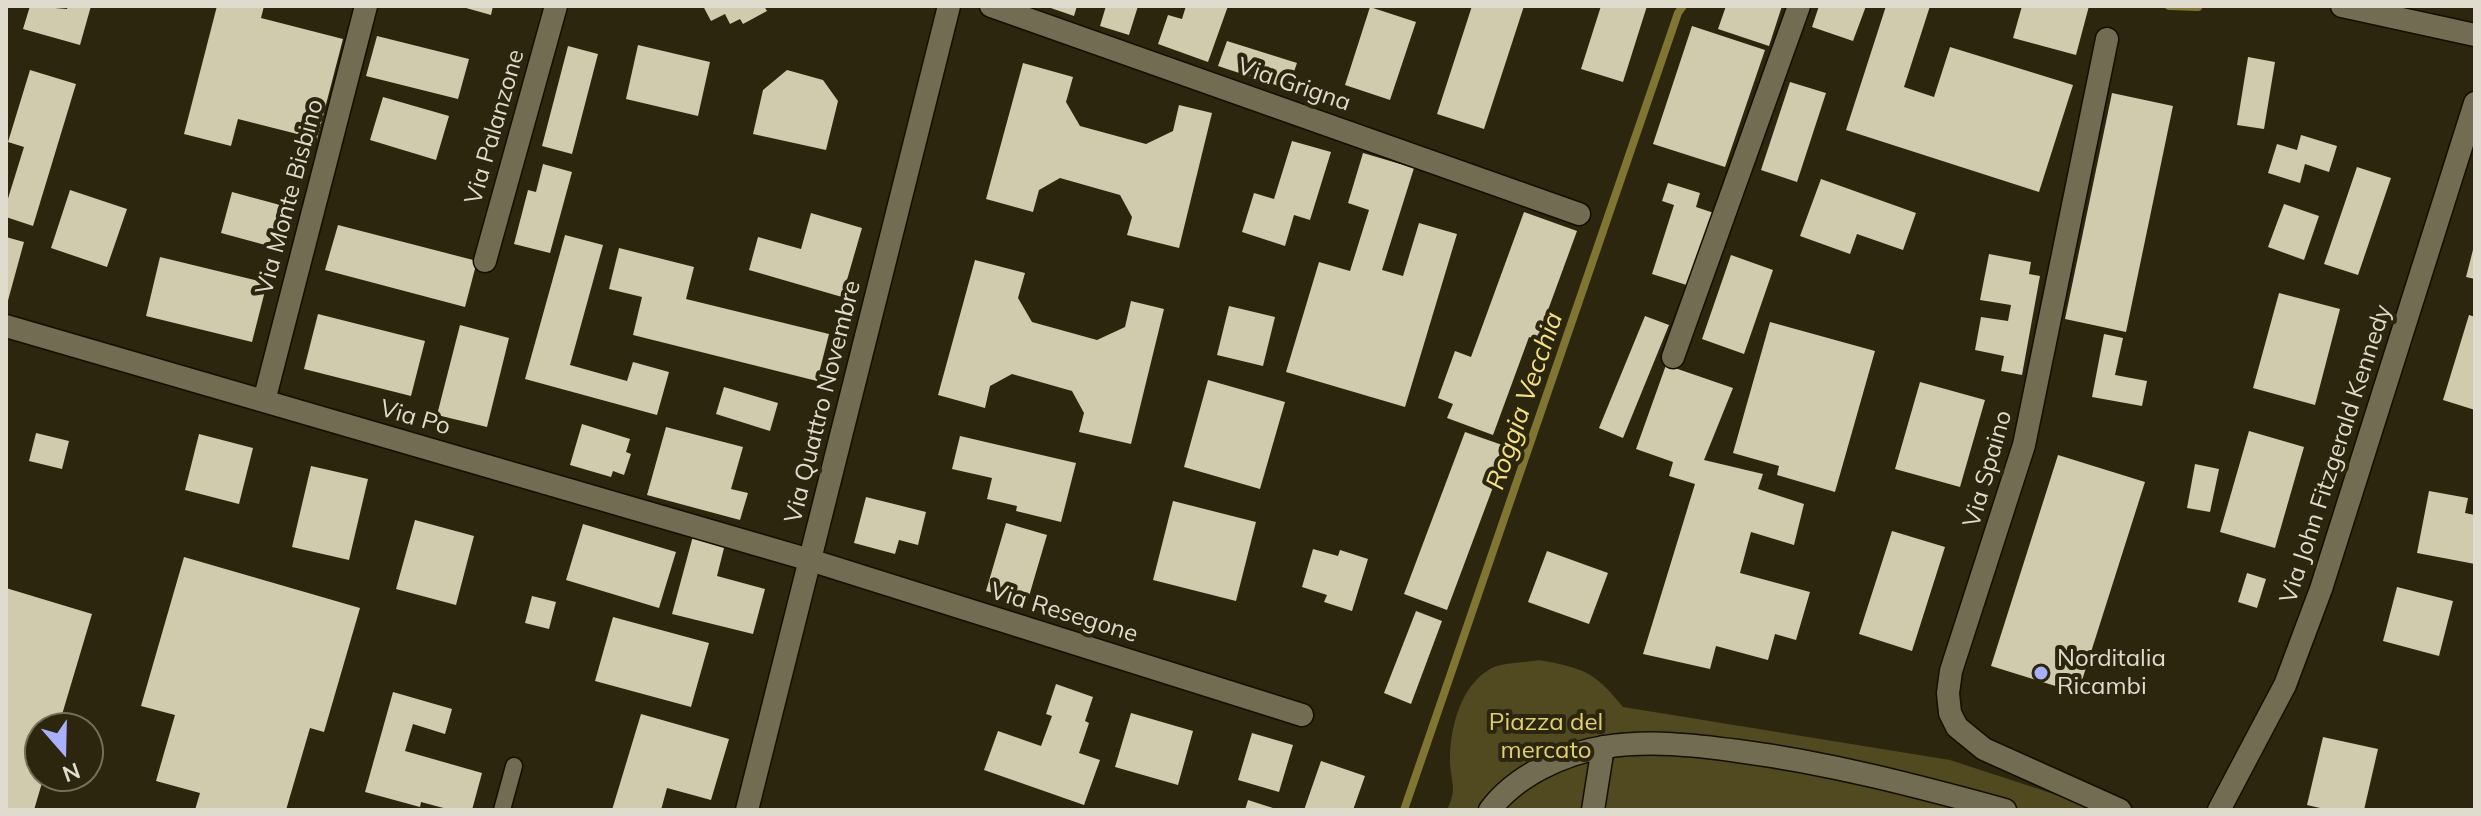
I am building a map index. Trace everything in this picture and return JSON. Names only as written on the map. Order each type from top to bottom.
[{"type":"street","name":"Via Monte Bisbino","points":[[264,401],[366,6]]},
{"type":"street","name":"Via Palanzone","points":[[485,261],[556,6]]},
{"type":"street","name":"Via Quattro Novembre","points":[[747,810],[949,6]]},
{"type":"street","name":"Via Grigna","points":[[991,6],[1579,214]]},
{"type":"street","points":[[1673,357],[1799,6]]},
{"type":"street","points":[[2342,6],[2475,35]]},
{"type":"street","name":"Via Spaino","points":[[2107,39],[2024,445],[1954,661],[1948,693],[1953,720],[1972,742],[2120,810]]},
{"type":"street","name":"Via John Fitzgerald Kennedy","points":[[2219,810],[2285,685],[2321,589],[2475,103]]},
{"type":"street","name":"Via Po","points":[[6,326],[810,560]]},
{"type":"street","name":"Via Resegone","points":[[810,560],[1302,715]]},
{"type":"street","points":[[1490,810],[1507,792],[1540,770],[1571,756],[1603,747],[1684,745],[1805,760],[1866,772],[2005,810]]},
{"type":"street","points":[[1593,810],[1603,747]]},
{"type":"lane","points":[[502,810],[514,766]]},
{"type":"green space","name":"Piazza del mercato","points":[[1539,660],[1587,673],[1623,707],[1950,760],[2103,810],[1447,810],[1453,789],[1450,756],[1455,719],[1465,696],[1480,676],[1490,669]]},
{"type":"building","points":[[30,6],[67,9],[68,6],[91,6],[80,45],[23,29]]},
{"type":"building","points":[[217,6],[264,6],[261,18],[343,39],[317,139],[238,119],[231,146],[184,134]]},
{"type":"building","points":[[459,6],[493,6],[491,15]]},
{"type":"building","points":[[703,6],[764,6],[767,11],[743,24],[740,19],[730,24],[725,14],[711,21]]},
{"type":"building","points":[[1045,6],[1077,6],[1074,16]]},
{"type":"building","points":[[1106,6],[1138,6],[1129,35],[1100,26]]},
{"type":"building","points":[[1186,6],[1228,6],[1208,62],[1158,44],[1168,15],[1182,19]]},
{"type":"building","points":[[1472,6],[1524,6],[1484,129],[1437,114]]},
{"type":"building","points":[[1601,6],[1647,6],[1623,82],[1581,69]]},
{"type":"building","points":[[1726,6],[1782,6],[1769,46],[1718,29]]},
{"type":"building","points":[[1819,6],[1866,6],[1853,41],[1812,27]]},
{"type":"building","points":[[1886,6],[1930,6],[1904,87],[1934,97],[1950,47],[2073,85],[2039,192],[1846,130]]},
{"type":"building","points":[[2022,6],[2089,6],[2076,55],[2013,38]]},
{"type":"building","points":[[1370,7],[1416,22],[1390,100],[1345,85]]},
{"type":"building","points":[[1692,26],[1765,50],[1725,167],[1653,144]]},
{"type":"building","points":[[377,36],[469,59],[458,99],[366,76]]},
{"type":"building","points":[[1227,41],[1297,63],[1288,89],[1218,66]]},
{"type":"building","points":[[638,45],[710,62],[698,116],[626,99]]},
{"type":"building","points":[[568,46],[598,54],[572,154],[542,146]]},
{"type":"building","points":[[2248,57],[2275,62],[2264,129],[2237,125]]},
{"type":"building","points":[[1023,63],[1073,77],[1066,102],[1080,126],[1146,144],[1173,131],[1179,105],[1212,113],[1179,248],[1127,235],[1132,217],[1120,195],[1060,178],[1039,190],[1033,212],[986,199]]},
{"type":"building","points":[[30,70],[76,84],[33,226],[6,217],[6,205],[24,147],[8,142]]},
{"type":"building","points":[[787,70],[823,80],[838,101],[826,150],[753,134],[763,90]]},
{"type":"building","points":[[1790,82],[1826,93],[1797,182],[1761,170]]},
{"type":"building","points":[[2112,93],[2173,106],[2126,332],[2065,319]]},
{"type":"building","points":[[383,97],[449,116],[436,160],[370,140]]},
{"type":"building","points":[[2301,135],[2337,146],[2329,172],[2305,164],[2300,183],[2268,173],[2277,144],[2297,150]]},
{"type":"building","points":[[1292,141],[1331,152],[1310,220],[1294,215],[1285,246],[1242,232],[1254,193],[1274,199]]},
{"type":"building","points":[[1363,153],[1414,168],[1382,270],[1403,276],[1419,223],[1457,234],[1405,407],[1286,372],[1319,262],[1350,271],[1369,210],[1348,203]]},
{"type":"building","points":[[543,164],[572,172],[550,253],[514,244],[528,190],[536,192]]},
{"type":"building","points":[[2357,167],[2391,178],[2358,275],[2324,264]]},
{"type":"building","points":[[1821,179],[1916,213],[1903,250],[1857,234],[1850,254],[1800,236]]},
{"type":"building","points":[[1668,183],[1700,193],[1696,207],[1717,214],[1693,287],[1652,274],[1674,205],[1662,201]]},
{"type":"building","points":[[70,190],[127,209],[107,267],[51,248]]},
{"type":"building","points":[[232,192],[280,205],[269,246],[221,233]]},
{"type":"building","points":[[2284,204],[2319,216],[2304,260],[2268,247]]},
{"type":"building","points":[[1524,212],[1577,231],[1537,340],[1529,337],[1493,435],[1447,418],[1453,404],[1438,398],[1455,351],[1471,357]]},
{"type":"building","points":[[811,213],[862,228],[842,297],[749,270],[758,237],[801,249]]},
{"type":"building","points":[[338,225],[477,261],[465,307],[325,270]]},
{"type":"building","points":[[565,235],[603,245],[570,365],[627,381],[633,362],[669,372],[657,415],[525,379]]},
{"type":"building","points":[[6,237],[24,242],[7,304],[6,303]]},
{"type":"building","points":[[2475,246],[2475,279],[2466,277]]},
{"type":"building","points":[[619,248],[694,267],[686,299],[829,334],[817,381],[633,335],[642,297],[609,289]]},
{"type":"building","points":[[1989,254],[2031,262],[2029,274],[2040,276],[2022,375],[2001,371],[2004,356],[1975,350],[1981,317],[2008,321],[2011,305],[1980,300]]},
{"type":"building","points":[[1731,255],[1773,270],[1744,354],[1702,339]]},
{"type":"building","points":[[160,257],[267,283],[252,342],[146,316]]},
{"type":"building","points":[[975,260],[1025,273],[1018,298],[1032,322],[1097,340],[1125,327],[1131,301],[1164,309],[1131,444],[1079,432],[1084,413],[1072,391],[1012,374],[990,386],[985,408],[938,395]]},
{"type":"building","points":[[2279,293],[2340,309],[2315,405],[2253,388]]},
{"type":"building","points":[[1229,306],[1275,317],[1263,366],[1217,355]]},
{"type":"building","points":[[318,314],[425,341],[411,396],[304,369]]},
{"type":"building","points":[[2469,315],[2475,317],[2475,410],[2443,400]]},
{"type":"building","points":[[1645,316],[1669,325],[1623,438],[1599,428]]},
{"type":"building","points":[[1770,322],[1875,351],[1835,492],[1777,475],[1779,466],[1733,453]]},
{"type":"building","points":[[460,325],[509,338],[487,427],[437,415]]},
{"type":"building","points":[[2104,334],[2123,338],[2115,375],[2147,381],[2142,406],[2092,397]]},
{"type":"building","points":[[1666,365],[1733,388],[1704,460],[1763,474],[1758,489],[1804,504],[1794,545],[1751,532],[1740,573],[1810,592],[1796,640],[1775,634],[1768,660],[1716,646],[1710,669],[1643,654],[1695,484],[1669,476],[1673,462],[1636,449]]},
{"type":"building","points":[[1208,380],[1285,402],[1260,489],[1184,467]]},
{"type":"building","points":[[1920,382],[1985,400],[1960,487],[1895,469]]},
{"type":"building","points":[[724,387],[778,403],[770,431],[716,414]]},
{"type":"building","points":[[582,424],[630,439],[626,452],[631,454],[624,475],[613,471],[611,477],[570,465]]},
{"type":"building","points":[[666,427],[743,447],[731,489],[748,493],[740,520],[647,495]]},
{"type":"building","points":[[2249,431],[2304,447],[2275,548],[2220,532]]},
{"type":"building","points":[[1465,432],[1508,447],[1447,610],[1404,594]]},
{"type":"building","points":[[36,433],[69,441],[62,469],[29,461]]},
{"type":"building","points":[[199,434],[253,448],[239,504],[185,490]]},
{"type":"building","points":[[960,436],[1076,463],[1061,522],[1016,511],[1017,506],[987,499],[992,478],[952,469]]},
{"type":"building","points":[[2058,455],[2145,482],[2078,693],[1991,666]]},
{"type":"building","points":[[2195,464],[2219,469],[2210,512],[2187,508]]},
{"type":"building","points":[[311,466],[368,479],[349,560],[292,547]]},
{"type":"building","points":[[2429,491],[2468,498],[2465,513],[2475,515],[2475,564],[2417,553]]},
{"type":"building","points":[[866,497],[926,512],[918,545],[899,540],[895,554],[854,543]]},
{"type":"building","points":[[1173,501],[1256,522],[1236,601],[1153,580]]},
{"type":"building","points":[[415,520],[474,536],[456,605],[396,589]]},
{"type":"building","points":[[1006,523],[1047,535],[1027,603],[986,591]]},
{"type":"building","points":[[583,524],[676,552],[659,608],[566,580]]},
{"type":"building","points":[[1892,531],[1945,547],[1912,651],[1859,634]]},
{"type":"building","points":[[693,536],[725,544],[717,576],[765,589],[753,634],[672,614]]},
{"type":"building","points":[[1313,549],[1338,556],[1340,550],[1368,559],[1352,611],[1324,602],[1327,595],[1302,587]]},
{"type":"building","points":[[1547,551],[1608,573],[1589,624],[1528,602]]},
{"type":"building","points":[[184,557],[360,608],[324,732],[310,728],[286,810],[195,810],[200,793],[156,781],[175,715],[141,706]]},
{"type":"building","points":[[2247,573],[2266,579],[2257,608],[2238,602]]},
{"type":"building","points":[[2397,587],[2453,601],[2439,656],[2383,641]]},
{"type":"building","points":[[6,588],[92,614],[63,712],[24,712],[24,792],[39,792],[34,810],[6,808]]},
{"type":"building","points":[[532,596],[556,602],[549,629],[525,623]]},
{"type":"building","points":[[1416,611],[1442,621],[1411,704],[1384,693]]},
{"type":"building","points":[[613,617],[709,643],[691,707],[595,681]]},
{"type":"building","points":[[1056,684],[1093,697],[1085,721],[1089,723],[1079,753],[1100,760],[1084,805],[984,770],[998,731],[1041,746],[1052,716],[1046,714]]},
{"type":"building","points":[[393,692],[452,709],[445,734],[413,724],[405,751],[482,773],[472,810],[451,810],[421,802],[420,807],[365,792]]},
{"type":"building","points":[[1131,713],[1193,731],[1178,785],[1115,767]]},
{"type":"building","points":[[641,714],[729,739],[711,800],[667,788],[661,810],[612,810]]},
{"type":"building","points":[[1252,733],[1293,745],[1279,792],[1238,780]]},
{"type":"building","points":[[2323,737],[2378,749],[2364,810],[2329,810],[2307,805]]},
{"type":"building","points":[[1321,761],[1365,776],[1353,810],[1304,810]]},
{"type":"building","points":[[1248,800],[1276,809],[1276,810],[1245,810]]},
{"type":"waterway","name":"Roggia Vecchia","points":[[1404,810],[1678,13],[1683,6]]},
{"type":"waterway","name":"Roggia Vecchia","points":[[2169,6],[2198,7]]},
{"type":"place","name":"Norditalia Ricambi","points":[[2041,673]]}]
